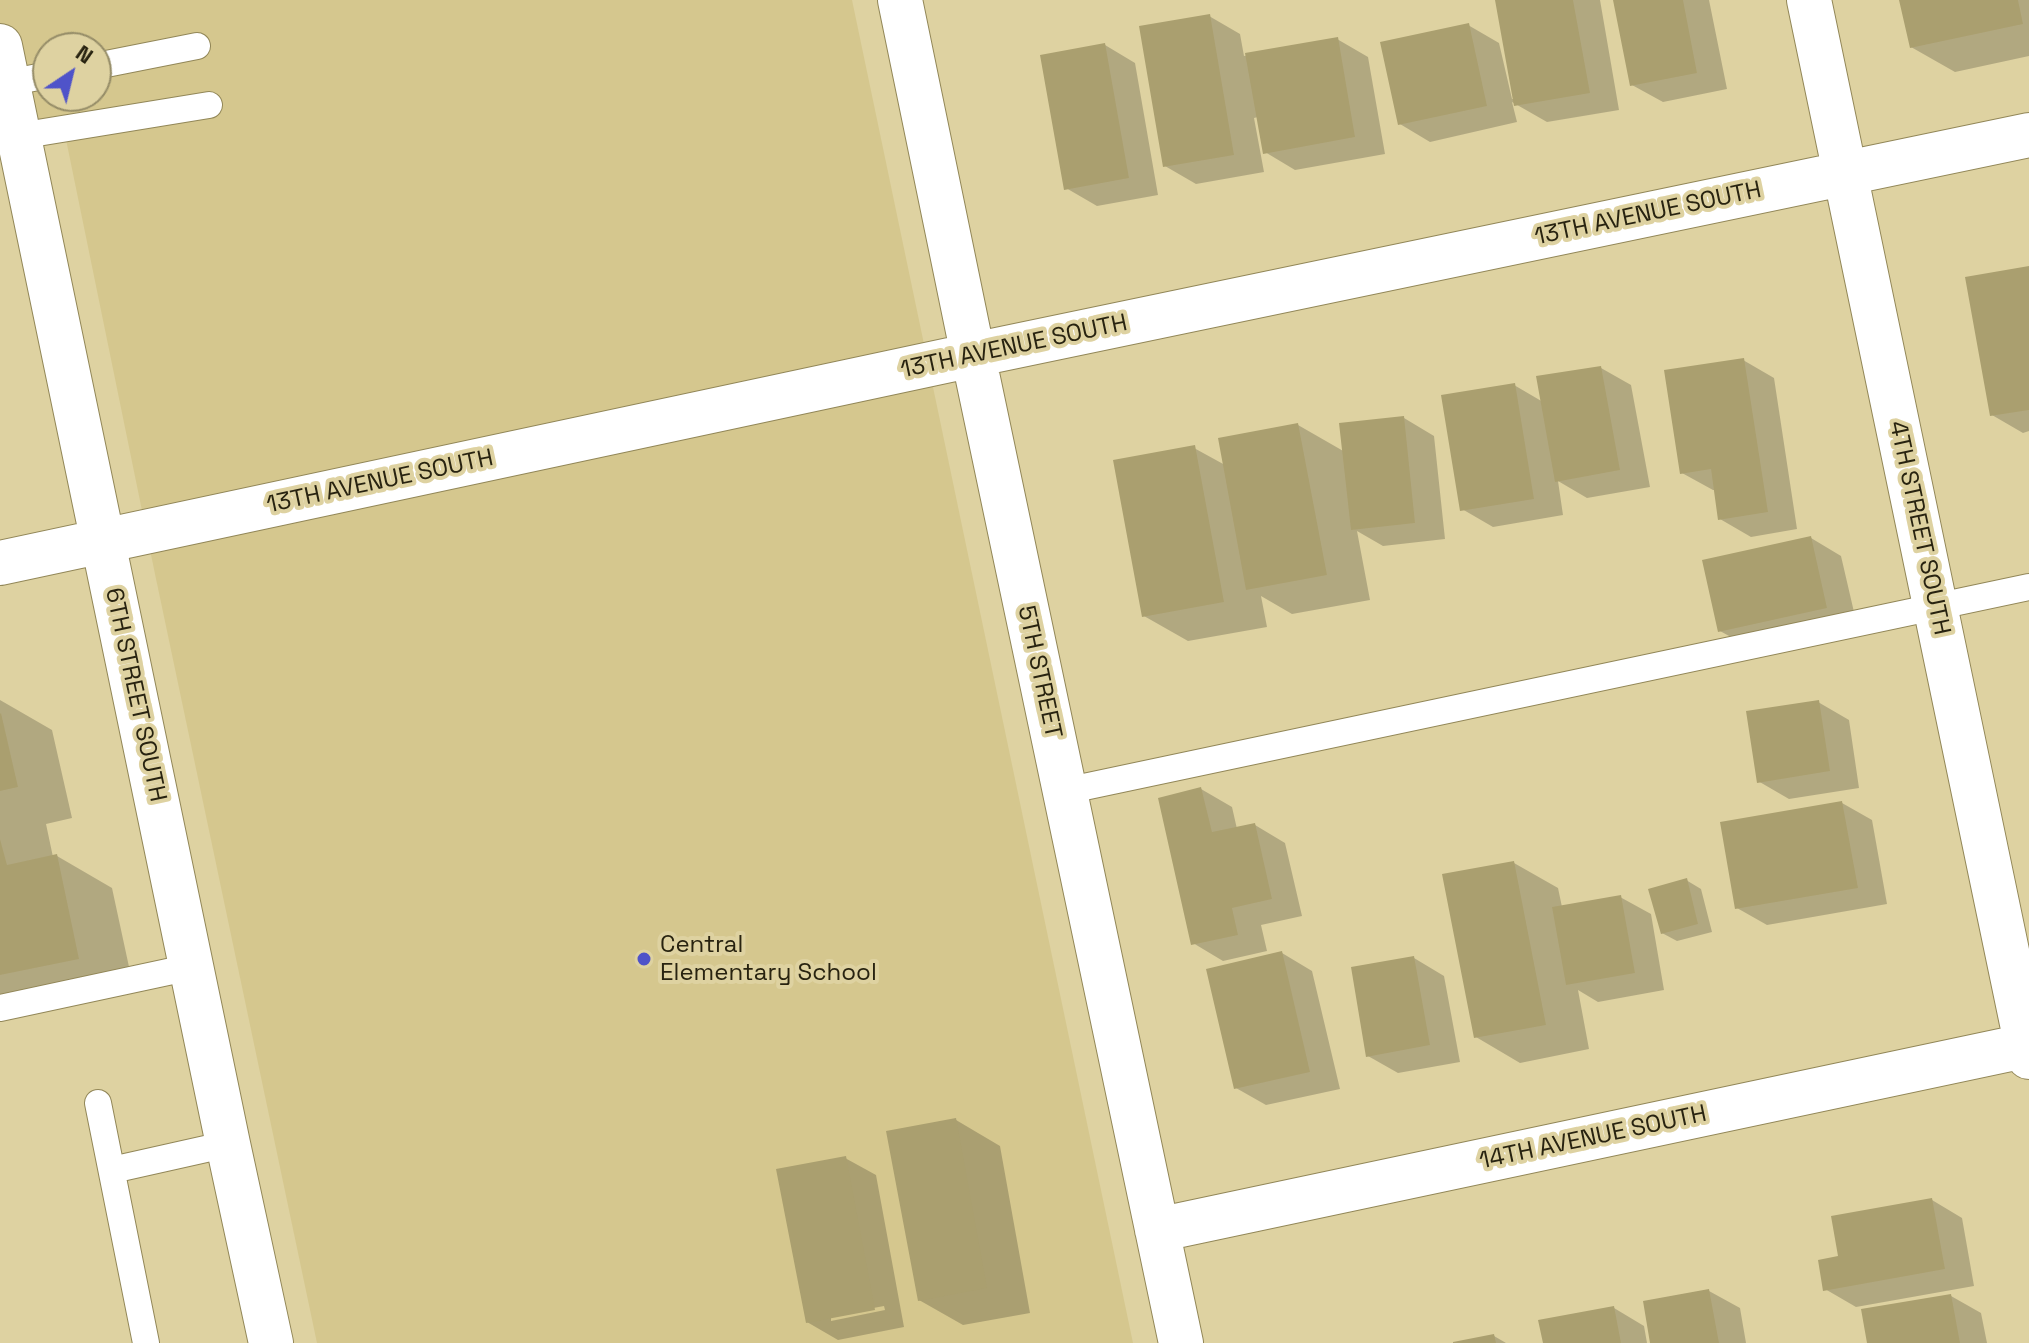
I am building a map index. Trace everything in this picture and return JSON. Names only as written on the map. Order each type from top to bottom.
[{"type":"street","name":"5TH STREET","points":[[900,0],[1181,1343]]},
{"type":"street","name":"4TH STREET SOUTH","points":[[1809,0],[2028,1049]]},
{"type":"street","name":"6TH STREET SOUTH","points":[[14,91],[103,541],[271,1343]]},
{"type":"street","name":"13TH AVENUE SOUTH","points":[[0,563],[973,355],[2029,135]]},
{"type":"street","name":"14TH AVENUE SOUTH","points":[[1157,1230],[2028,1049]]},
{"type":"lane","points":[[112,63],[197,46]]},
{"type":"lane","points":[[14,91],[209,105]]},
{"type":"lane","points":[[1065,791],[2029,587]]},
{"type":"lane","points":[[0,1008],[191,967]]},
{"type":"lane","points":[[98,1103],[146,1343]]},
{"type":"lane","points":[[112,1170],[228,1144]]},
{"type":"shaded area","name":"Central Elementary School","points":[[0,0],[852,0],[1133,1343],[317,1343],[61,115],[0,127]]},
{"type":"building","points":[[1495,0],[1573,0],[1590,93],[1514,106]]},
{"type":"building","points":[[1613,0],[1683,0],[1697,73],[1630,86]]},
{"type":"building","points":[[1899,0],[2018,0],[2023,24],[1910,48]]},
{"type":"building","points":[[1210,14],[1234,155],[1163,167],[1139,26]]},
{"type":"building","points":[[1469,23],[1487,106],[1398,125],[1380,42]]},
{"type":"building","points":[[1338,37],[1355,137],[1263,154],[1245,53]]},
{"type":"building","points":[[1105,43],[1129,178],[1064,190],[1040,55]]},
{"type":"building","points":[[2029,266],[2029,410],[1990,416],[1965,277]]},
{"type":"building","points":[[1744,358],[1768,512],[1718,520],[1711,469],[1680,474],[1664,370]]},
{"type":"building","points":[[1601,366],[1620,470],[1555,482],[1536,376]]},
{"type":"building","points":[[1515,383],[1534,499],[1460,511],[1441,395]]},
{"type":"building","points":[[1404,416],[1415,523],[1351,530],[1339,423]]},
{"type":"building","points":[[1298,423],[1327,575],[1246,590],[1218,438]]},
{"type":"building","points":[[1195,445],[1224,602],[1142,617],[1113,460]]},
{"type":"building","points":[[1811,536],[1827,608],[1718,632],[1702,560]]},
{"type":"building","points":[[1819,700],[1830,771],[1757,783],[1746,711]]},
{"type":"building","points":[[0,714],[18,787],[0,791]]},
{"type":"building","points":[[1201,787],[1212,832],[1255,823],[1272,899],[1232,908],[1238,935],[1191,945],[1158,798]]},
{"type":"building","points":[[1842,801],[1858,888],[1735,909],[1720,822]]},
{"type":"building","points":[[0,839],[7,865],[57,854],[79,959],[0,975]]},
{"type":"building","points":[[1514,861],[1546,1025],[1474,1038],[1442,874]]},
{"type":"building","points":[[1687,878],[1698,924],[1661,934],[1648,889]]},
{"type":"building","points":[[1621,895],[1635,973],[1566,985],[1552,907]]},
{"type":"building","points":[[1282,951],[1310,1072],[1234,1089],[1206,969]]},
{"type":"building","points":[[1414,956],[1430,1045],[1366,1057],[1351,967]]},
{"type":"building","points":[[956,1118],[987,1288],[918,1301],[886,1131]]},
{"type":"building","points":[[846,1156],[875,1310],[806,1323],[776,1169]]},
{"type":"building","points":[[1932,1198],[1945,1269],[1823,1291],[1818,1260],[1838,1256],[1831,1216]]},
{"type":"building","points":[[1709,1289],[1719,1343],[1650,1343],[1643,1301]]},
{"type":"building","points":[[1951,1294],[1960,1343],[1867,1343],[1861,1309]]},
{"type":"building","points":[[1614,1306],[1621,1343],[1543,1343],[1538,1320]]},
{"type":"building","points":[[1494,1334],[1496,1343],[1453,1343],[1453,1342]]},
{"type":"place","name":"Central Elementary School","points":[[644,959]]}]
